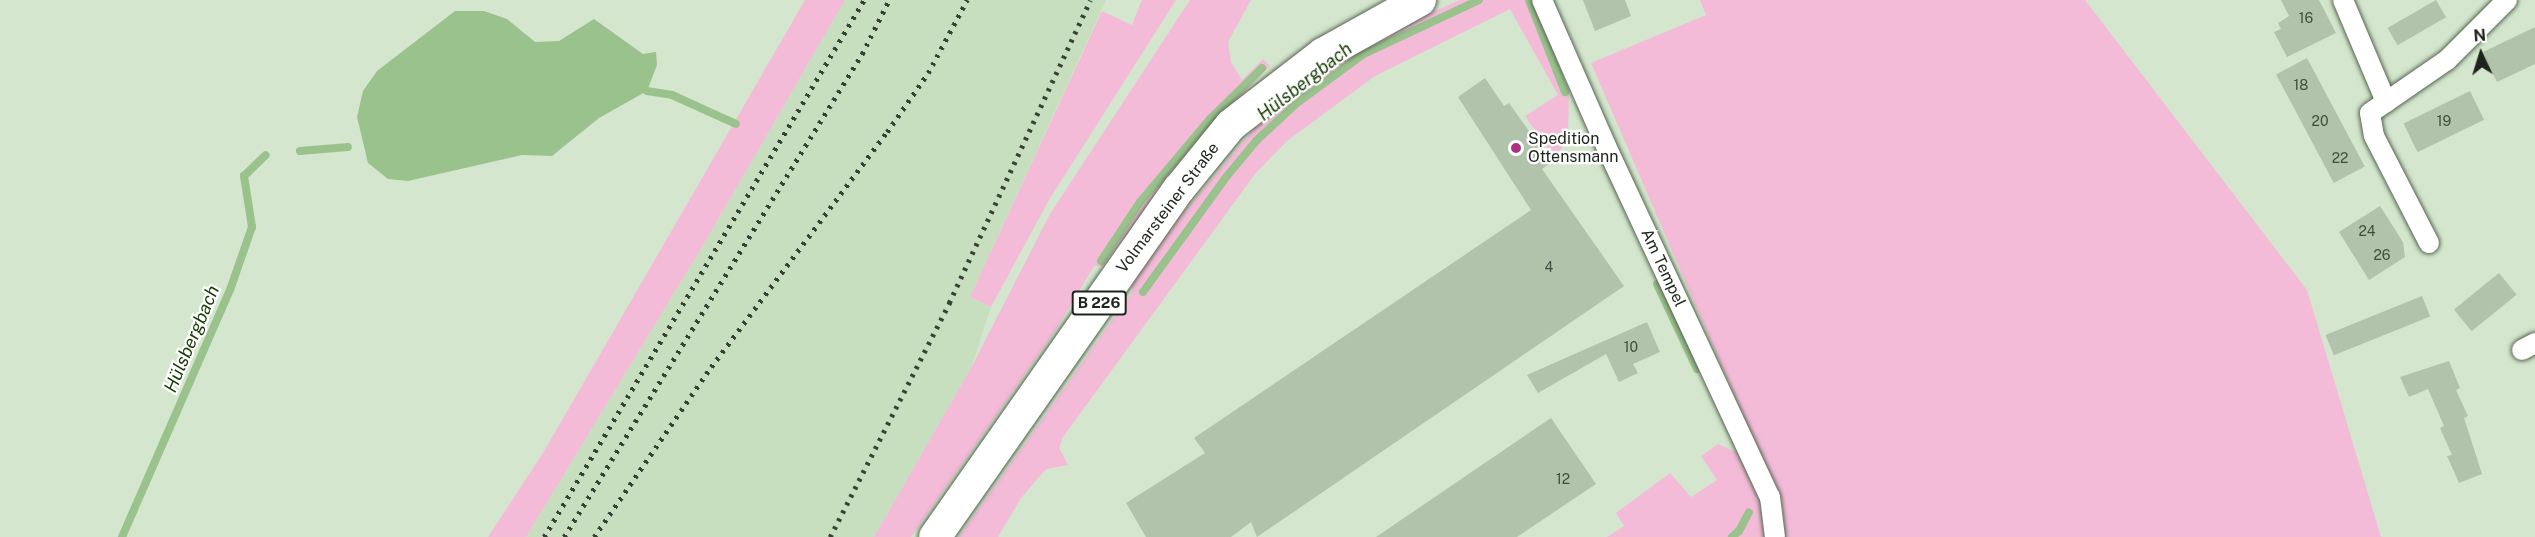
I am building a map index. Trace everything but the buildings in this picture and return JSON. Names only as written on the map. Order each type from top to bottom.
[{"type":"main road","name":"Volmarsteiner Straße","points":[[934,537],[1179,189],[1232,125],[1323,54],[1420,0]]},
{"type":"street","name":"Am Tempel","points":[[1542,0],[1606,146],[1770,497],[1775,537]]},
{"type":"street","points":[[2343,0],[2386,102]]},
{"type":"street","points":[[2429,243],[2374,136],[2370,113],[2447,60],[2507,0]]},
{"type":"shaded area","points":[[805,0],[845,0],[705,242],[526,537],[488,537],[543,453]]},
{"type":"shaded area","points":[[845,0],[1106,0],[970,297],[991,307],[971,368],[874,537],[526,537],[705,242]]},
{"type":"shaded area","points":[[1142,0],[1176,0],[1049,200],[991,307],[970,297],[1102,11],[1132,25]]},
{"type":"shaded area","points":[[1190,0],[1251,0],[1228,42],[1231,62],[1242,80],[1263,59],[1270,66],[1222,116],[1212,120],[1103,266],[1094,266],[1055,331],[911,537],[874,537],[971,368],[1050,214]]},
{"type":"shaded area","points":[[1460,0],[1532,0],[1569,91],[1568,138],[1555,159],[1525,116],[1558,95],[1510,9],[1375,76],[1287,141],[1255,174],[1063,437],[1059,448],[1068,465],[1046,469],[1021,498],[998,537],[959,537],[1133,291],[1131,285],[1179,218],[1259,123],[1335,63],[1377,36]]},
{"type":"shaded area","points":[[1700,0],[2085,0],[2307,290],[2381,537],[1780,537],[1783,508],[1591,63],[1706,15]]},
{"type":"shaded area","points":[[455,11],[484,11],[507,19],[535,42],[559,41],[594,19],[643,54],[656,52],[657,65],[647,91],[599,118],[552,156],[522,155],[408,181],[388,179],[368,163],[357,117],[363,91],[377,71]]},
{"type":"shaded area","points":[[1718,444],[1742,455],[1763,498],[1767,537],[1607,537],[1624,526],[1616,513],[1670,473],[1691,497],[1717,480],[1701,456]]},
{"type":"waterway","name":"Hülsbergbach","points":[[1143,292],[1227,176],[1257,140],[1297,103],[1362,55],[1479,0]]},
{"type":"waterway","name":"Hülsbergbach","points":[[1529,0],[1565,92]]},
{"type":"waterway","points":[[1101,261],[1140,202],[1210,119],[1262,68]]},
{"type":"waterway","name":"Hülsbergbach","points":[[647,91],[672,95],[736,124]]},
{"type":"waterway","name":"Hülsbergbach","points":[[300,151],[348,147]]},
{"type":"waterway","name":"Hülsbergbach","points":[[122,537],[230,290],[252,227],[244,176],[266,155]]},
{"type":"waterway","name":"Hülsbergbach","points":[[1657,284],[1697,369]]},
{"type":"waterway","name":"Hülsbergbach","points":[[1732,537],[1739,531],[1749,512]]},
{"type":"railway","points":[[544,537],[864,0]]},
{"type":"railway","points":[[564,537],[862,54],[889,0]]},
{"type":"railway","points":[[594,537],[711,367],[887,132],[928,73],[967,0]]},
{"type":"railway","points":[[830,537],[949,303],[1090,0]]},
{"type":"place","name":"Spedition Ottensmann","points":[[1516,148]]}]
